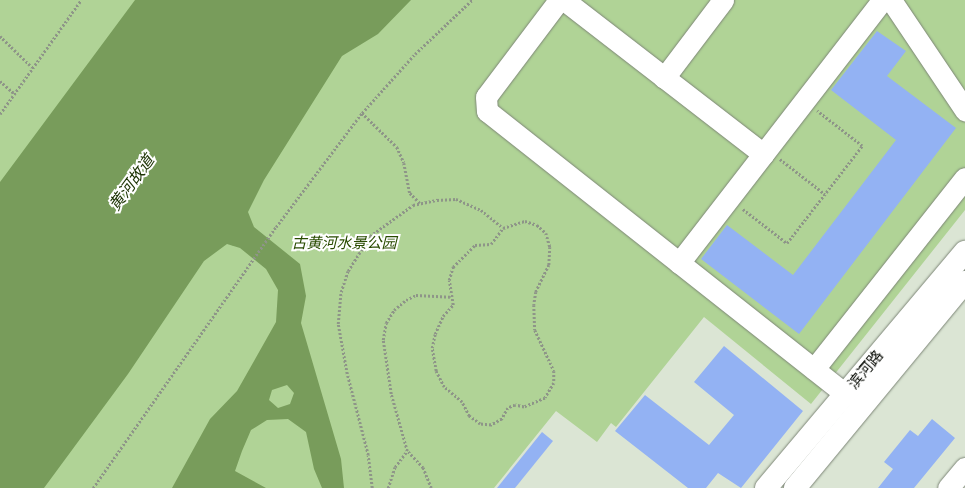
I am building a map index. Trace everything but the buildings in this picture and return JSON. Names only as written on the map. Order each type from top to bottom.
[{"type":"main road","name":"滨河路","points":[[766,488],[965,252]]},
{"type":"main road","name":"滨河路","points":[[795,488],[965,282]]},
{"type":"main road","points":[[925,330],[965,288]]},
{"type":"lane","points":[[559,0],[486,97],[487,111],[845,394]]},
{"type":"lane","points":[[564,0],[664,78],[765,151]]},
{"type":"lane","points":[[664,78],[724,0]]},
{"type":"lane","points":[[679,263],[882,0]]},
{"type":"lane","points":[[891,0],[965,110]]},
{"type":"lane","points":[[814,369],[965,178]]},
{"type":"lane","points":[[948,488],[965,468]]},
{"type":"path","points":[[0,114],[81,0]]},
{"type":"path","points":[[93,488],[245,270],[362,113],[415,54],[472,0]]},
{"type":"path","points":[[0,36],[32,67]]},
{"type":"path","points":[[0,81],[14,93]]},
{"type":"path","points":[[729,198],[787,243],[825,194],[862,146],[804,101]]},
{"type":"path","points":[[362,113],[383,131],[397,148],[404,163],[410,193],[420,203]]},
{"type":"path","points":[[765,151],[825,194]]},
{"type":"path","points":[[372,488],[368,455],[347,374],[338,324],[341,292],[348,271],[370,236],[388,221],[420,203],[456,199],[481,210],[503,228]]},
{"type":"path","points":[[525,221],[537,225],[546,233],[550,247],[549,265],[536,292],[534,305],[537,336],[554,371],[554,383],[546,398],[524,407],[515,405],[508,408],[502,419],[491,425],[480,424],[469,416],[462,402],[444,387],[436,371],[432,348],[443,316],[453,305],[450,297],[449,280],[453,267],[475,246],[491,244],[503,228],[525,221]]},
{"type":"path","points":[[431,488],[423,468],[408,451],[391,394],[383,340],[386,323],[394,310],[416,295],[450,297]]},
{"type":"path","points":[[388,488],[395,467],[408,451]]},
{"type":"green space","name":"古黄河水景公园","points":[[0,0],[965,0],[965,210],[811,404],[704,317],[616,427],[611,423],[597,442],[556,411],[494,488],[0,488]]},
{"type":"water","name":"黄河故道","points":[[135,0],[411,0],[378,34],[342,56],[264,180],[248,212],[254,227],[300,264],[306,296],[301,323],[341,459],[344,488],[322,488],[314,469],[306,432],[288,419],[267,420],[251,430],[235,471],[266,488],[172,488],[210,419],[237,391],[276,322],[278,290],[266,269],[240,248],[227,244],[204,261],[128,374],[44,488],[0,488],[0,182]],"holes":[[[287,385],[294,393],[290,404],[278,408],[269,400],[272,390]]]}]
